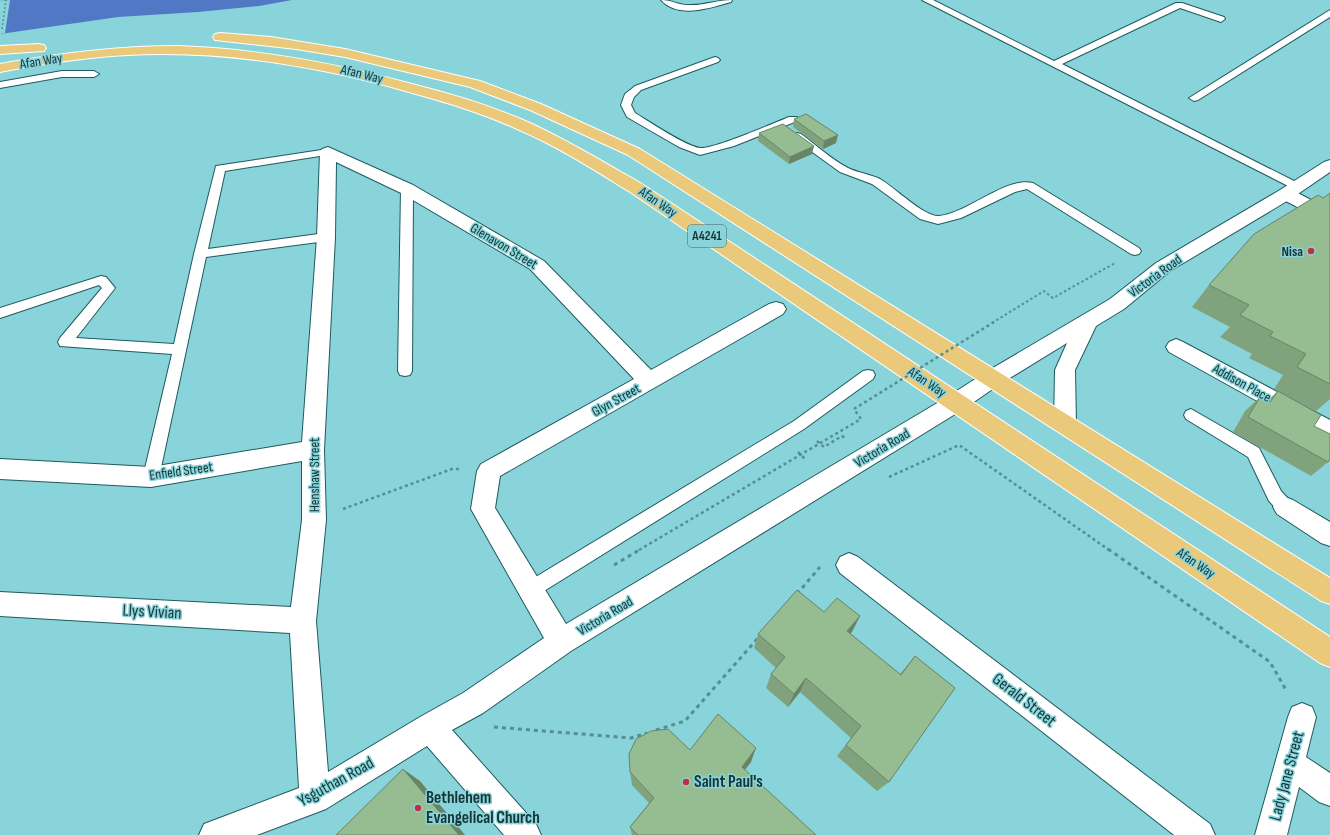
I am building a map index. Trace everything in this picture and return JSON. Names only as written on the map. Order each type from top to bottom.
[{"type":"main road","name":"Afan Way","points":[[0,50],[20,50],[104,40],[158,36],[255,39],[316,46],[370,57],[475,84],[533,106],[578,125],[634,152],[1330,592]]},
{"type":"main road","name":"Afan Way","points":[[0,68],[87,54],[146,50],[232,52],[299,61],[359,72],[445,97],[507,119],[555,141],[636,188],[958,402],[1330,653]]},
{"type":"street","name":"Glenavon Street","points":[[328,152],[407,189],[537,265],[649,381]]},
{"type":"street","name":"Henshaw Street","points":[[315,798],[303,621],[314,520],[313,450],[326,237],[328,152]]},
{"type":"street","name":"Victoria Road","points":[[430,727],[473,703],[562,642],[958,402],[993,378],[1087,323],[1117,304],[1163,267],[1330,165]]},
{"type":"street","points":[[1291,190],[1330,217]]},
{"type":"street","name":"Glyn Street","points":[[489,471],[776,310]]},
{"type":"street","points":[[1065,425],[1065,370],[1087,323]]},
{"type":"street","name":"Addison Place","points":[[1176,347],[1330,431]]},
{"type":"street","name":"Enfield Street","points":[[0,469],[151,477],[313,450]]},
{"type":"street","points":[[489,471],[483,509],[562,642]]},
{"type":"street","points":[[1285,507],[1330,535]]},
{"type":"street","name":"Gerald Street","points":[[849,565],[1199,835]]},
{"type":"street","name":"Llys Vivian","points":[[0,604],[303,621]]},
{"type":"street","name":"Lady Jane Street","points":[[1271,835],[1302,717]]},
{"type":"street","points":[[430,727],[525,835]]},
{"type":"street","name":"Ysguthan Road","points":[[215,835],[315,798],[430,727]]},
{"type":"street","points":[[1290,763],[1330,791]]},
{"type":"lane","points":[[665,0],[673,6],[698,9],[728,0]]},
{"type":"lane","points":[[926,0],[1055,64],[1291,190]]},
{"type":"lane","points":[[1055,64],[1178,5],[1221,19]]},
{"type":"lane","points":[[1194,98],[1330,13]]},
{"type":"lane","points":[[715,60],[638,88],[629,96],[626,105],[631,114],[683,145],[700,152],[730,144],[793,119]]},
{"type":"lane","points":[[0,86],[62,74],[94,74]]},
{"type":"lane","points":[[781,125],[844,170],[876,182],[924,216],[938,220],[951,217],[1012,189],[1029,185],[1135,251]]},
{"type":"lane","points":[[151,477],[220,168],[328,152]]},
{"type":"lane","points":[[405,371],[407,189]]},
{"type":"lane","points":[[200,254],[326,237]]},
{"type":"lane","points":[[0,313],[101,280],[109,288],[65,342],[179,350]]},
{"type":"lane","points":[[530,590],[799,425],[868,375]]},
{"type":"lane","points":[[1191,415],[1254,453],[1275,496],[1285,507]]},
{"type":"path","points":[[2,29],[6,0]]},
{"type":"path","points":[[614,565],[861,419],[854,409],[1044,291],[1053,298],[1115,264]]},
{"type":"path","points":[[780,437],[810,463]]},
{"type":"path","points":[[867,457],[890,478],[959,445],[1270,662],[1302,717]]},
{"type":"path","points":[[314,520],[452,469],[489,471]]},
{"type":"path","points":[[796,594],[833,552],[849,565]]},
{"type":"path","points":[[473,703],[495,728],[631,738],[685,721],[759,636]]},
{"type":"water","points":[[292,0],[259,6],[198,12],[118,17],[0,34],[0,1]]},
{"type":"pier","points":[[10,0],[5,33],[0,34],[0,1]]},
{"type":"building","points":[[806,114],[838,135],[824,141],[794,119]]},
{"type":"building","points":[[783,124],[814,146],[790,157],[759,133]]},
{"type":"building","points":[[1330,193],[1330,384],[1297,367],[1306,354],[1270,336],[1273,332],[1240,315],[1249,305],[1209,285],[1254,234],[1318,195],[1323,198]]},
{"type":"building","points":[[1278,391],[1321,415],[1314,426],[1330,434],[1330,459],[1328,462],[1248,417],[1260,397],[1270,402]]},
{"type":"building","points":[[797,590],[824,612],[837,598],[860,616],[847,631],[901,675],[915,656],[955,688],[889,782],[846,745],[861,726],[806,678],[794,694],[771,674],[785,657],[758,634]]},
{"type":"building","name":"Saint Paul's","points":[[718,714],[756,748],[742,767],[816,835],[638,835],[630,827],[654,798],[630,772],[629,754],[636,739],[651,731],[668,729],[690,750]]},
{"type":"building","points":[[403,769],[459,835],[336,835]]},
{"type":"place","name":"Nisa","points":[[1311,251]]},
{"type":"place","name":"Saint Paul's","points":[[686,782]]},
{"type":"place","name":"Bethlehem Evangelical Church","points":[[418,808]]}]
